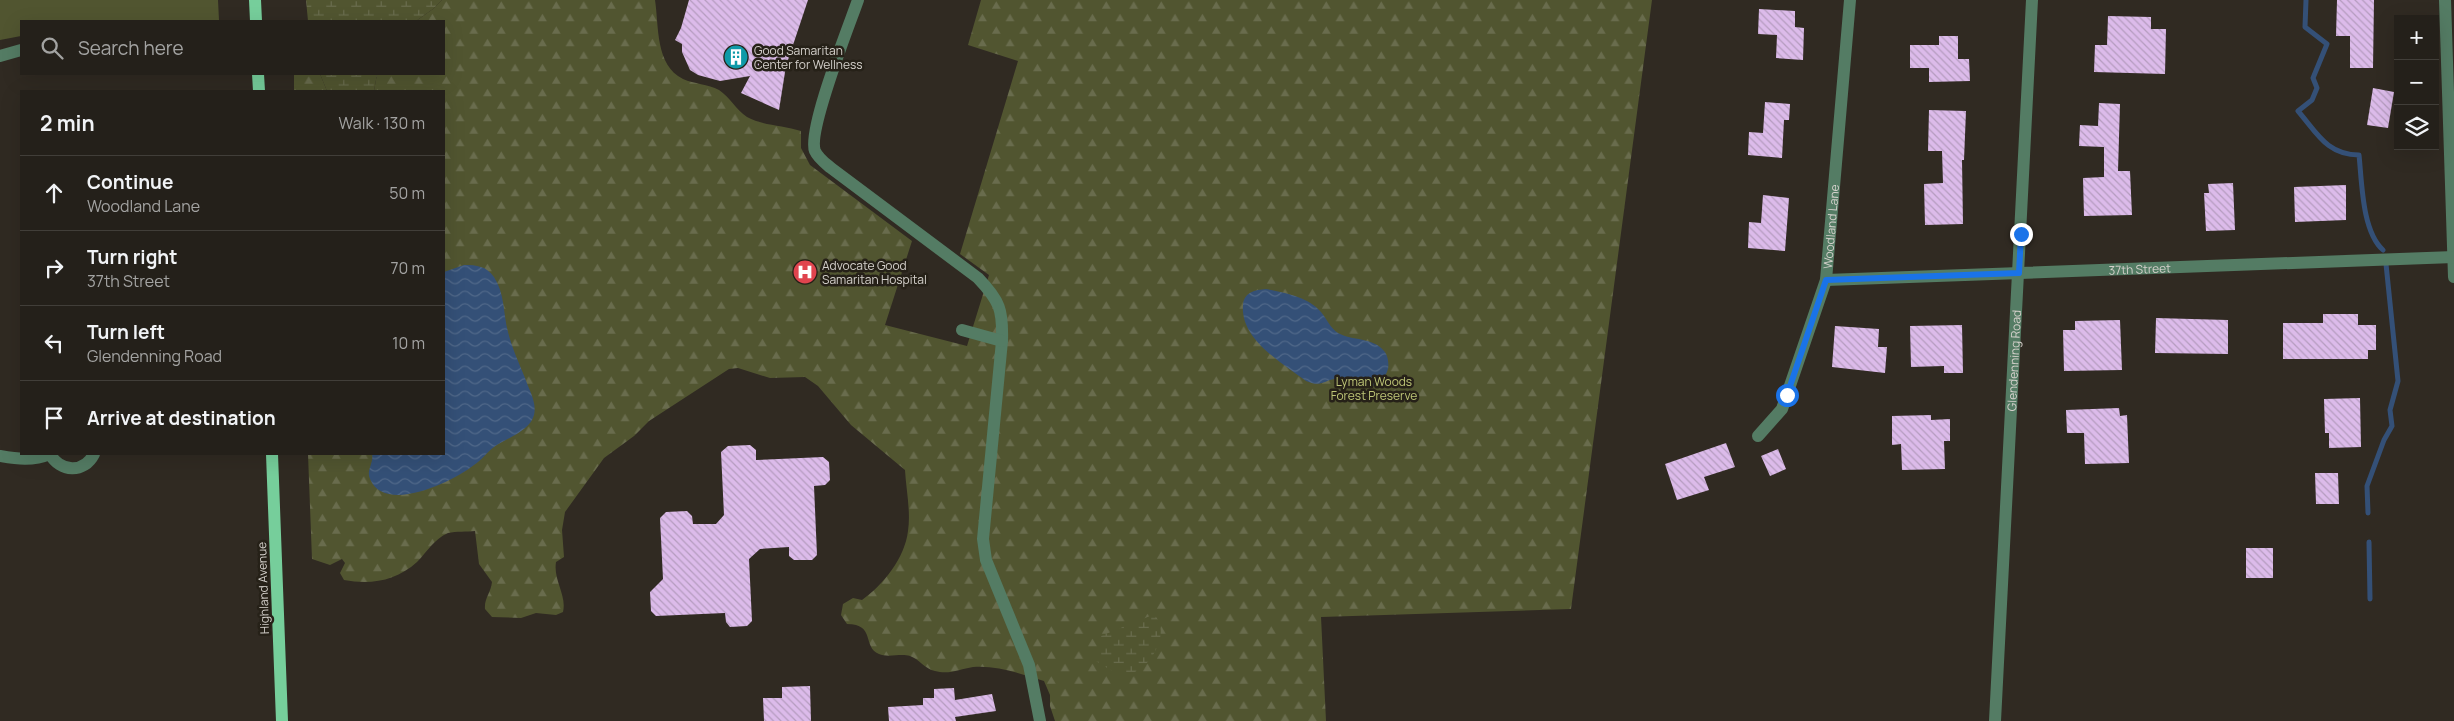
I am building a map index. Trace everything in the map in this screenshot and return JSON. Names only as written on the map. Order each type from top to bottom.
[{"type":"main road","points":[[256,0],[256,20]]},
{"type":"main road","points":[[258,75],[259,90]]},
{"type":"main road","name":"Highland Avenue","points":[[272,455],[282,721]]},
{"type":"street","points":[[858,0],[819,115],[814,139],[815,151],[830,168],[978,278],[998,302],[1003,316],[1002,341],[982,539],[986,560],[1029,665],[1040,721]]},
{"type":"street","name":"Woodland Lane","points":[[1758,436],[1782,409],[1826,280],[1850,0]]},
{"type":"street","name":"Glendenning Road","points":[[1996,721],[2009,420],[2019,273],[2032,0]]},
{"type":"street","points":[[2445,0],[2454,277]]},
{"type":"street","points":[[0,56],[20,50]]},
{"type":"street","name":"37th Street","points":[[1826,280],[2454,257]]},
{"type":"street","points":[[962,330],[1002,341]]},
{"type":"street","points":[[0,456],[21,459],[40,458],[48,455]]},
{"type":"street","points":[[51,455],[59,465],[74,468],[88,462],[93,455]]},
{"type":"green space","points":[[0,0],[218,0],[219,20],[20,20],[20,36],[0,40]]},
{"type":"green space","points":[[306,0],[442,0],[417,20],[308,20]]},
{"type":"green space","name":"Lyman Woods Forest Preserve","points":[[442,0],[655,0],[660,44],[667,64],[674,73],[687,81],[719,90],[747,117],[760,122],[801,131],[801,148],[810,165],[912,241],[885,325],[967,346],[989,275],[960,254],[1018,61],[968,45],[981,0],[1652,0],[1571,609],[1321,617],[1326,721],[1055,721],[1050,706],[1050,695],[1044,681],[991,667],[973,667],[945,672],[935,671],[910,656],[886,656],[879,654],[874,651],[862,628],[847,624],[841,615],[843,604],[853,598],[862,600],[878,587],[898,561],[906,541],[909,508],[905,470],[851,425],[818,386],[805,377],[770,378],[738,368],[729,369],[649,421],[634,436],[604,458],[565,512],[562,530],[564,557],[556,562],[556,575],[564,606],[563,612],[556,615],[536,613],[521,618],[492,617],[485,609],[485,605],[492,582],[479,564],[475,531],[448,533],[435,542],[417,562],[401,574],[373,582],[344,580],[340,573],[345,563],[342,559],[330,565],[312,559],[308,455],[445,455],[445,90],[374,90],[377,75],[445,75],[445,20],[417,20]]},
{"type":"green space","points":[[294,75],[320,75],[327,90],[294,90]]},
{"type":"green space","points":[[320,75],[377,75],[374,90],[327,90]]},
{"type":"green space","points":[[1150,616],[1156,617],[1160,623],[1160,639],[1149,661],[1143,667],[1132,673],[1117,674],[1096,661],[1101,636]]},
{"type":"water","points":[[464,265],[477,266],[491,273],[498,283],[506,325],[534,401],[534,415],[532,421],[523,430],[494,447],[464,472],[420,492],[404,495],[390,494],[378,489],[370,479],[372,455],[445,455],[445,272]]},
{"type":"water","points":[[1266,289],[1303,299],[1316,307],[1338,333],[1374,343],[1379,347],[1385,353],[1388,362],[1386,374],[1380,382],[1371,387],[1355,386],[1337,379],[1315,384],[1306,381],[1275,358],[1255,339],[1248,329],[1244,317],[1243,305],[1245,297],[1254,291]]},
{"type":"building","name":"Good Samaritan Center for Wellness","points":[[689,0],[808,0],[786,66],[779,110],[741,93],[750,76],[720,81],[698,75],[690,70],[682,52],[682,44],[675,40],[681,28]]},
{"type":"building","points":[[2337,0],[2374,0],[2373,68],[2350,68],[2350,36],[2336,36]]},
{"type":"building","points":[[1759,9],[1795,11],[1795,27],[1804,28],[1803,60],[1776,58],[1777,35],[1758,34]]},
{"type":"building","points":[[2108,16],[2151,17],[2151,29],[2166,29],[2165,74],[2094,72],[2095,45],[2107,45]]},
{"type":"building","points":[[1939,36],[1958,36],[1958,59],[1969,59],[1970,81],[1929,82],[1929,68],[1910,68],[1910,45],[1939,45]]},
{"type":"building","points":[[2373,88],[2394,92],[2388,128],[2367,125]]},
{"type":"building","points":[[1765,102],[1790,104],[1789,120],[1784,120],[1782,158],[1748,155],[1749,132],[1763,133]]},
{"type":"building","points":[[2099,103],[2120,104],[2118,171],[2130,171],[2132,215],[2084,216],[2083,178],[2104,177],[2104,147],[2079,146],[2080,125],[2098,126]]},
{"type":"building","points":[[1929,110],[1966,111],[1964,160],[1962,160],[1963,224],[1925,225],[1924,184],[1943,183],[1942,151],[1928,151]]},
{"type":"building","points":[[2233,183],[2235,230],[2206,231],[2204,193],[2209,193],[2208,184]]},
{"type":"building","points":[[2346,185],[2346,220],[2295,222],[2294,187]]},
{"type":"building","points":[[1763,195],[1789,198],[1785,251],[1748,248],[1749,222],[1761,223]]},
{"type":"building","points":[[2323,314],[2358,314],[2358,325],[2376,325],[2376,350],[2368,350],[2368,359],[2283,359],[2283,323],[2323,323]]},
{"type":"building","points":[[2156,318],[2228,320],[2228,354],[2155,353]]},
{"type":"building","points":[[2120,320],[2122,370],[2064,371],[2063,330],[2075,330],[2075,321]]},
{"type":"building","points":[[1962,325],[1963,373],[1944,373],[1944,366],[1911,367],[1910,326]]},
{"type":"building","points":[[1835,326],[1879,329],[1878,347],[1887,347],[1885,373],[1832,367]]},
{"type":"building","points":[[2360,398],[2361,447],[2329,448],[2329,433],[2325,433],[2324,399]]},
{"type":"building","points":[[2119,408],[2120,416],[2127,415],[2129,463],[2085,464],[2084,433],[2067,433],[2066,410]]},
{"type":"building","points":[[1931,415],[1931,420],[1950,419],[1950,441],[1944,441],[1945,469],[1902,470],[1901,444],[1892,445],[1892,416]]},
{"type":"building","points":[[1726,443],[1735,467],[1704,477],[1709,490],[1677,500],[1665,464]]},
{"type":"building","points":[[750,445],[756,450],[756,460],[823,457],[829,462],[830,480],[825,485],[814,486],[817,555],[812,560],[794,560],[789,556],[789,547],[760,549],[749,559],[752,621],[747,626],[730,627],[726,622],[725,613],[656,616],[651,611],[650,592],[663,579],[660,518],[666,512],[687,511],[692,516],[693,524],[716,524],[724,515],[721,452],[728,446]]},
{"type":"building","points":[[1778,449],[1786,469],[1770,476],[1761,456]]},
{"type":"building","points":[[2315,473],[2338,473],[2339,504],[2316,504]]},
{"type":"building","points":[[2246,548],[2273,548],[2273,578],[2246,578]]},
{"type":"building","points":[[810,686],[811,721],[764,721],[763,698],[782,698],[782,687]]},
{"type":"building","points":[[954,688],[955,700],[992,694],[996,711],[955,717],[956,721],[889,721],[888,707],[923,705],[923,698],[934,698],[934,689]]},
{"type":"waterway","points":[[2306,0],[2305,27],[2327,44],[2313,78],[2317,88],[2312,100],[2298,111],[2317,135],[2331,147],[2348,154],[2359,155],[2362,192],[2367,219],[2376,242],[2383,250]]},
{"type":"waterway","points":[[2368,513],[2367,486],[2384,440],[2392,426],[2390,410],[2398,381],[2386,264]]},
{"type":"waterway","points":[[2369,542],[2370,599]]},
{"type":"place","name":"Good Samaritan Center for Wellness","points":[[736,57]]},
{"type":"place","name":"Advocate Good Samaritan Hospital","points":[[805,272]]},
{"type":"route","points":[[1787,395],[1826,280],[2019,273],[2021,234]]}]
